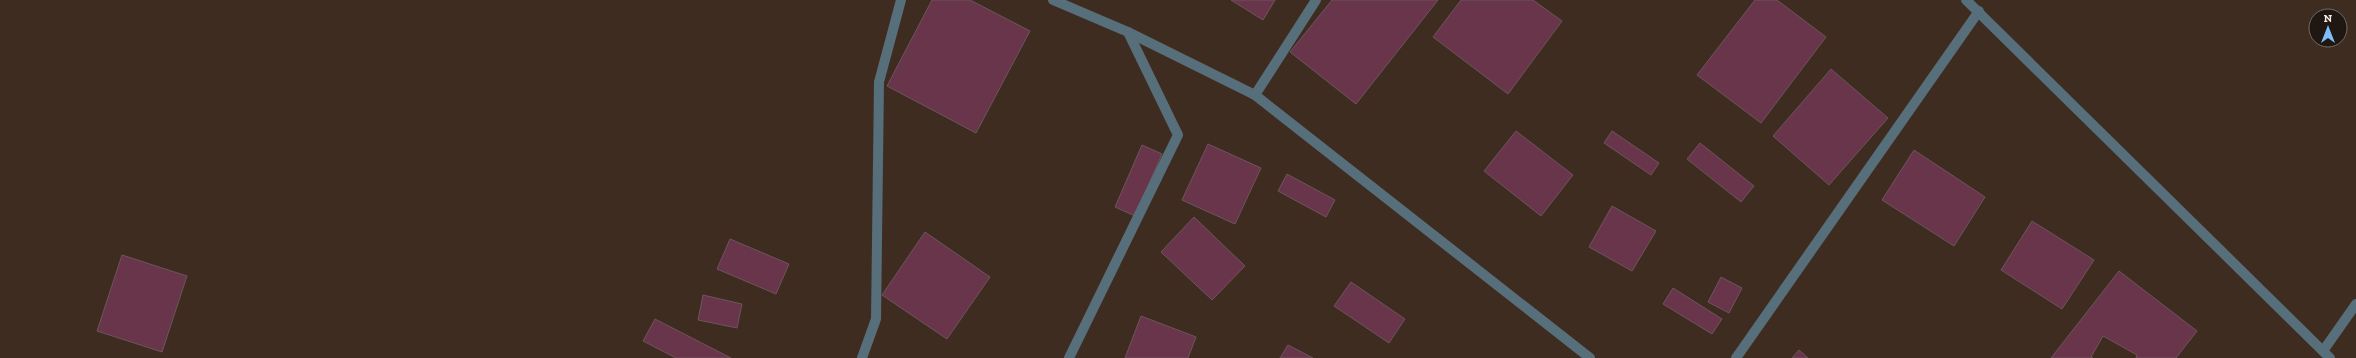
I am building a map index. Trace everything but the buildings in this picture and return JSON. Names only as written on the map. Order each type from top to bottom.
[{"type":"street","points":[[862,358],[876,319],[879,82],[901,0]]},
{"type":"street","points":[[1053,0],[1128,32],[1255,95],[1590,358]]},
{"type":"street","points":[[1255,95],[1316,0]]},
{"type":"street","points":[[1966,0],[1979,11],[2327,355],[2356,304]]},
{"type":"street","points":[[1736,358],[1979,11]]},
{"type":"street","points":[[1069,358],[1178,135],[1128,32]]}]
